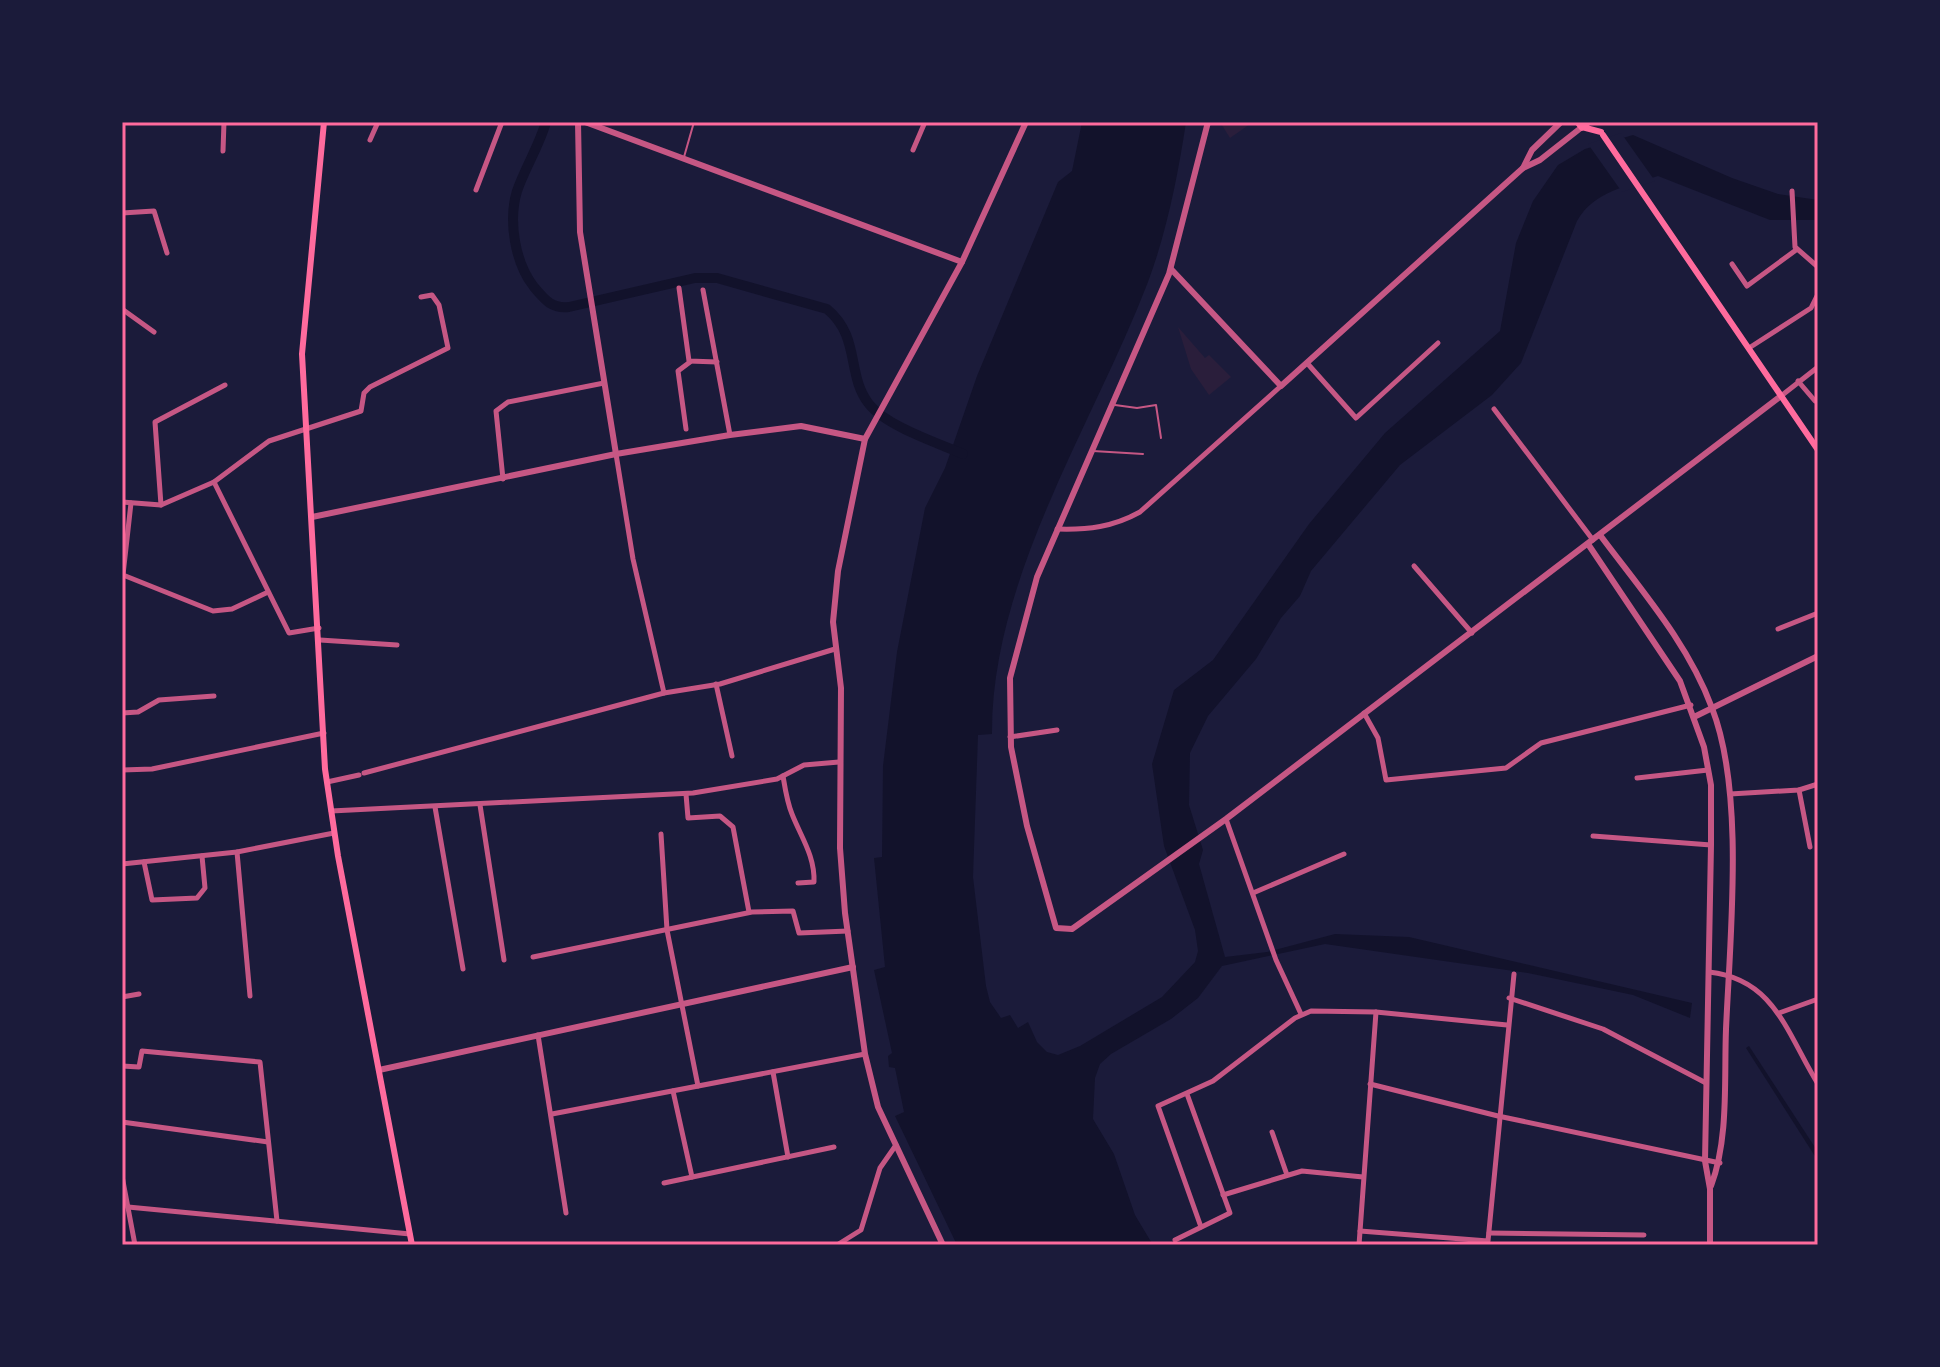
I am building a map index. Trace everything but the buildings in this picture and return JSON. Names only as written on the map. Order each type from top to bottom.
[{"type":"main road","points":[[324,122],[302,350],[327,782],[412,1245]]},
{"type":"main road","points":[[1598,122],[1602,134],[1818,450]]},
{"type":"main road","points":[[1582,124],[1602,134]]},
{"type":"street","points":[[223,151],[224,122]]},
{"type":"street","points":[[370,140],[378,122]]},
{"type":"street","points":[[476,190],[502,122]]},
{"type":"street","points":[[578,122],[580,232],[589,293],[633,559],[664,693]]},
{"type":"street","points":[[585,122],[962,262]]},
{"type":"street","points":[[913,150],[925,122]]},
{"type":"street","points":[[943,1245],[878,1107],[865,1054],[840,848],[841,688],[833,622],[838,571],[865,439],[962,262],[1026,122]]},
{"type":"street","points":[[1208,122],[1171,269],[1089,451],[1037,577],[1016,644],[1009,692],[1009,737],[1027,826],[1049,909],[1056,928],[1063,931],[1072,929],[1226,819],[1818,367]]},
{"type":"street","points":[[1523,168],[1532,150],[1561,122]]},
{"type":"street","points":[[1057,529],[1090,530],[1124,521],[1140,512],[1523,168],[1582,124]]},
{"type":"street","points":[[1792,191],[1796,250],[1818,267]]},
{"type":"street","points":[[122,213],[154,211],[167,253]]},
{"type":"street","points":[[1732,264],[1747,286],[1796,250]]},
{"type":"street","points":[[1171,269],[1281,386]]},
{"type":"street","points":[[679,288],[690,362]]},
{"type":"street","points":[[703,290],[730,435]]},
{"type":"street","points":[[1749,348],[1811,308],[1818,294]]},
{"type":"street","points":[[122,502],[161,505],[214,482],[269,441],[361,411],[364,393],[370,387],[448,348],[439,305],[432,295],[421,297]]},
{"type":"street","points":[[122,309],[154,332]]},
{"type":"street","points":[[1307,363],[1356,418],[1438,343]]},
{"type":"street","points":[[686,429],[678,371],[690,362],[717,362]]},
{"type":"street","points":[[1798,381],[1815,401],[1818,399]]},
{"type":"street","points":[[503,479],[496,411],[508,402],[604,383]]},
{"type":"street","points":[[161,505],[155,422],[225,385]]},
{"type":"street","points":[[1494,409],[1590,542],[1680,681],[1696,716],[1708,770],[1711,845],[1705,1161],[1710,1189],[1710,1245]]},
{"type":"street","points":[[312,517],[616,454],[730,435],[801,426],[865,439]]},
{"type":"street","points":[[214,482],[266,593],[289,633],[320,628]]},
{"type":"street","points":[[131,503],[124,541],[123,575],[213,611],[232,609],[266,593]]},
{"type":"street","points":[[1600,535],[1681,645],[1712,708],[1730,794],[1729,974],[1720,1163],[1710,1189]]},
{"type":"street","points":[[1414,566],[1472,633]]},
{"type":"street","points":[[1778,629],[1818,613]]},
{"type":"street","points":[[320,640],[397,645]]},
{"type":"street","points":[[327,782],[664,693],[716,684],[835,649]]},
{"type":"street","points":[[1696,716],[1818,656]]},
{"type":"street","points":[[716,684],[732,756]]},
{"type":"street","points":[[122,713],[138,712],[159,700],[214,696]]},
{"type":"street","points":[[1364,712],[1378,738],[1386,780],[1506,768],[1541,743],[1691,705]]},
{"type":"street","points":[[1009,737],[1057,730]]},
{"type":"street","points":[[122,770],[136,772],[324,733]]},
{"type":"street","points":[[331,811],[686,794],[783,776],[804,765],[839,762]]},
{"type":"street","points":[[1637,778],[1708,770]]},
{"type":"street","points":[[783,776],[792,814],[808,845],[814,876],[814,882],[798,883]]},
{"type":"street","points":[[1730,794],[1799,790],[1818,784]]},
{"type":"street","points":[[1799,790],[1810,847]]},
{"type":"street","points":[[686,794],[688,818],[725,817],[733,827],[749,912]]},
{"type":"street","points":[[480,805],[504,960]]},
{"type":"street","points":[[435,807],[463,969]]},
{"type":"street","points":[[1226,819],[1276,960],[1301,1014]]},
{"type":"street","points":[[122,864],[237,852],[334,833]]},
{"type":"street","points":[[661,834],[667,930],[698,1086]]},
{"type":"street","points":[[1593,836],[1711,845]]},
{"type":"street","points":[[237,852],[250,996]]},
{"type":"street","points":[[1253,893],[1344,854]]},
{"type":"street","points":[[144,862],[152,900],[197,898],[205,888],[202,856]]},
{"type":"street","points":[[533,957],[749,912],[793,911],[799,933],[848,931]]},
{"type":"street","points":[[379,1070],[853,967]]},
{"type":"street","points":[[1709,972],[1729,974],[1762,992],[1779,1013],[1818,1084]]},
{"type":"street","points":[[1360,1231],[1488,1241],[1509,998],[1514,974]]},
{"type":"street","points":[[122,994],[139,994]]},
{"type":"street","points":[[1509,998],[1603,1029],[1706,1083]]},
{"type":"street","points":[[1779,1013],[1818,999]]},
{"type":"street","points":[[1359,1245],[1376,1012]]},
{"type":"street","points":[[1201,1227],[1158,1106],[1213,1081],[1301,1014],[1376,1012],[1507,1025]]},
{"type":"street","points":[[538,1035],[566,1213]]},
{"type":"street","points":[[122,1066],[139,1067],[142,1051],[260,1062],[277,1221]]},
{"type":"street","points":[[552,1114],[865,1054]]},
{"type":"street","points":[[1809,1069],[1818,1066]]},
{"type":"street","points":[[773,1072],[788,1157]]},
{"type":"street","points":[[1370,1084],[1498,1116],[1720,1163]]},
{"type":"street","points":[[673,1091],[692,1177]]},
{"type":"street","points":[[1175,1240],[1230,1213],[1187,1094]]},
{"type":"street","points":[[122,1122],[268,1142]]},
{"type":"street","points":[[1272,1132],[1287,1175]]},
{"type":"street","points":[[837,1245],[861,1230],[880,1168],[896,1145]]},
{"type":"street","points":[[664,1183],[834,1147]]},
{"type":"street","points":[[1223,1195],[1302,1171],[1363,1177]]},
{"type":"street","points":[[122,1176],[135,1245]]},
{"type":"street","points":[[128,1207],[410,1234]]},
{"type":"street","points":[[1489,1233],[1644,1235]]},
{"type":"lane","points":[[684,158],[694,122]]},
{"type":"lane","points":[[1110,405],[1137,408],[1156,405],[1161,438]]},
{"type":"lane","points":[[1089,451],[1143,454]]},
{"type":"shaded area","points":[[1082,122],[1186,122],[1171,203],[1155,263],[1026,560],[1008,618],[996,676],[992,734],[978,735],[973,877],[990,1002],[1001,1018],[1010,1015],[1018,1028],[1028,1022],[1037,1042],[1047,1052],[1058,1055],[1080,1046],[1162,997],[1195,962],[1198,951],[1195,930],[1164,846],[1152,764],[1174,690],[1213,660],[1309,524],[1385,433],[1500,331],[1516,243],[1533,201],[1558,165],[1585,149],[1633,135],[1732,178],[1778,194],[1818,200],[1818,220],[1770,220],[1658,176],[1613,191],[1593,203],[1577,221],[1521,363],[1492,395],[1400,465],[1311,571],[1300,596],[1281,618],[1256,659],[1208,716],[1190,753],[1189,805],[1203,850],[1199,864],[1225,957],[1267,952],[1335,934],[1409,937],[1692,1003],[1690,1018],[1633,995],[1528,973],[1325,944],[1222,966],[1198,998],[1171,1019],[1111,1054],[1100,1064],[1095,1078],[1093,1119],[1114,1154],[1135,1215],[1153,1245],[957,1245],[895,1116],[904,1112],[895,1068],[889,1067],[888,1056],[892,1053],[874,970],[885,967],[874,858],[882,857],[883,766],[897,652],[925,508],[945,468],[977,376],[1058,182],[1072,171]]},
{"type":"shaded area","points":[[1220,122],[1253,122],[1230,138]]},
{"type":"shaded area","points":[[1178,327],[1205,358],[1209,355],[1231,377],[1209,395],[1191,369]]},
{"type":"shaded area","points":[[1749,1046],[1818,1152],[1818,1161],[1746,1048]]},
{"type":"pier","points":[[1621,133],[1655,181],[1622,192],[1588,144]]},
{"type":"waterway","points":[[546,122],[517,191],[513,228],[527,277],[549,303],[569,307],[695,278],[717,278],[827,309],[845,332],[858,381],[869,404],[900,427],[963,454]]}]
